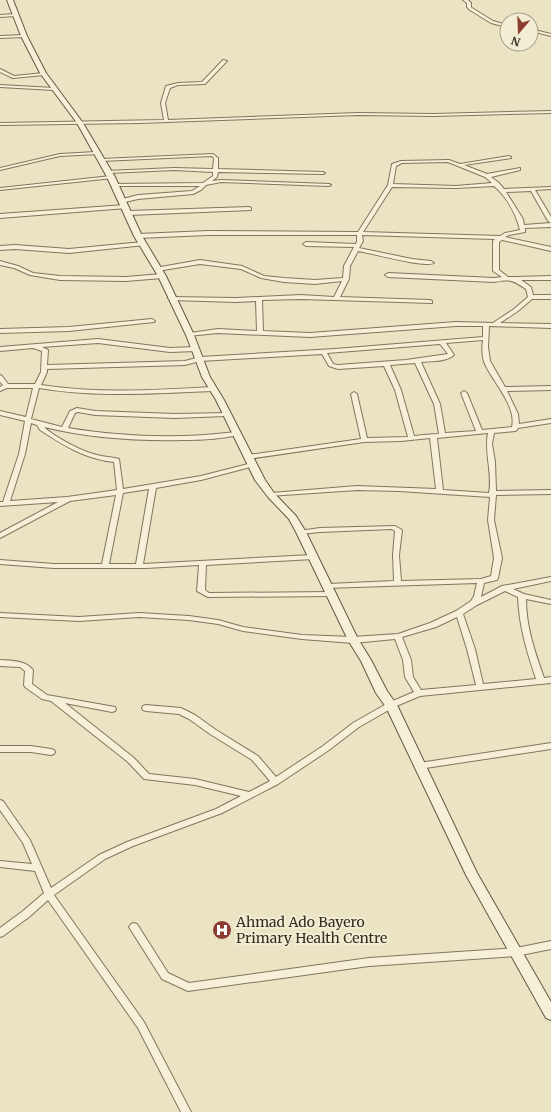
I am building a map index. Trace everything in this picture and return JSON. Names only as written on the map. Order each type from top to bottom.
[{"type":"street","points":[[10,0],[24,36],[44,74],[80,123],[111,178],[140,240],[160,273],[190,335],[206,377],[260,480],[271,495],[293,518],[330,590],[353,640],[366,660],[382,692],[391,705],[472,875],[551,1014]]},
{"type":"street","points":[[465,0],[469,3],[469,7],[471,9],[492,22],[499,24]]},
{"type":"street","points":[[0,16],[15,14]]},
{"type":"street","points":[[539,32],[551,34]]},
{"type":"street","points":[[0,37],[24,36]]},
{"type":"street","points":[[166,120],[163,102],[168,87],[178,84],[203,83],[225,61]]},
{"type":"street","points":[[0,70],[13,77],[44,74]]},
{"type":"street","points":[[0,86],[54,89]]},
{"type":"street","points":[[0,124],[80,123],[358,114],[433,115],[551,112]]},
{"type":"street","points":[[0,169],[60,155],[213,155],[216,158],[215,177],[204,184],[199,190],[193,192],[138,197],[125,207]]},
{"type":"street","points":[[457,164],[509,158]]},
{"type":"street","points":[[336,299],[346,279],[348,266],[360,241],[359,234],[390,186],[394,165],[401,162],[449,161],[487,176],[498,184],[503,191],[523,227]]},
{"type":"street","points":[[0,190],[111,178],[174,169],[323,173]]},
{"type":"street","points":[[487,176],[518,169]]},
{"type":"street","points":[[111,178],[204,184],[220,181],[329,185]]},
{"type":"street","points":[[390,186],[456,187],[498,184]]},
{"type":"street","points":[[503,191],[551,188]]},
{"type":"street","points":[[532,189],[551,221]]},
{"type":"street","points":[[0,216],[125,207],[249,209]]},
{"type":"street","points":[[523,227],[551,225]]},
{"type":"street","points":[[507,278],[496,271],[496,241],[507,234],[523,231],[523,227]]},
{"type":"street","points":[[0,248],[15,247],[69,251],[140,240],[270,232],[501,238],[551,249]]},
{"type":"street","points":[[306,244],[357,247],[414,262],[431,263]]},
{"type":"street","points":[[0,264],[16,267],[32,274],[60,278],[126,279],[160,273],[200,262],[242,268],[263,277],[284,280],[315,282],[346,279]]},
{"type":"street","points":[[388,275],[494,280],[507,278],[551,278]]},
{"type":"street","points":[[515,279],[529,288],[531,297]]},
{"type":"street","points":[[171,298],[260,299],[301,297],[430,302]]},
{"type":"street","points":[[495,324],[516,310],[531,297],[551,297]]},
{"type":"street","points":[[260,299],[260,333]]},
{"type":"street","points":[[0,331],[69,329],[152,321]]},
{"type":"street","points":[[190,335],[218,331],[310,336],[456,324],[551,326]]},
{"type":"street","points":[[486,324],[487,360],[504,390],[516,418],[517,426]]},
{"type":"street","points":[[44,366],[185,363],[200,359],[486,338]]},
{"type":"street","points":[[0,349],[98,341],[170,350],[196,348]]},
{"type":"street","points":[[323,351],[331,365],[338,367],[418,362],[448,357],[451,355],[441,341]]},
{"type":"street","points":[[34,346],[45,350],[44,372],[37,386],[28,420],[22,454],[3,504],[68,499],[201,478],[250,461],[364,440],[491,432],[515,429],[517,426],[551,421]]},
{"type":"street","points":[[418,362],[437,404],[442,434]]},
{"type":"street","points":[[386,363],[398,390],[411,437]]},
{"type":"street","points":[[0,377],[6,386]]},
{"type":"street","points":[[0,389],[6,386],[37,386],[53,390],[114,392],[213,389]]},
{"type":"street","points":[[504,390],[551,388]]},
{"type":"street","points":[[464,393],[480,432]]},
{"type":"street","points":[[354,394],[364,440]]},
{"type":"street","points":[[64,429],[72,412],[77,410],[95,413],[175,416],[226,414]]},
{"type":"street","points":[[0,413],[64,429],[101,435],[153,438],[218,437],[236,434]]},
{"type":"street","points":[[38,423],[42,429],[79,452],[106,460],[117,460],[120,492],[105,566]]},
{"type":"street","points":[[203,562],[201,591],[208,595],[330,590],[398,583],[481,581],[494,578],[498,558],[490,520],[493,494],[492,462],[489,444],[491,432]]},
{"type":"street","points":[[433,435],[440,492]]},
{"type":"street","points":[[139,566],[153,486]]},
{"type":"street","points":[[271,495],[357,488],[493,494],[551,492]]},
{"type":"street","points":[[0,536],[68,499]]},
{"type":"street","points":[[300,532],[393,527],[398,530],[396,555],[398,583]]},
{"type":"street","points":[[0,562],[54,566],[139,566],[312,557]]},
{"type":"street","points":[[0,615],[79,619],[140,615],[189,618],[218,622],[243,629],[302,637],[353,640],[398,636],[422,629],[459,613],[474,603],[505,588],[551,579]]},
{"type":"street","points":[[474,603],[478,596],[481,581]]},
{"type":"street","points":[[505,588],[522,596],[551,602]]},
{"type":"street","points":[[522,596],[521,611],[526,641],[541,681]]},
{"type":"street","points":[[459,613],[471,649],[480,687]]},
{"type":"street","points":[[398,636],[407,660],[408,677],[419,694]]},
{"type":"street","points":[[0,663],[22,665],[29,670],[28,685],[45,697],[112,709]]},
{"type":"street","points":[[0,933],[26,914],[49,894],[102,857],[130,844],[219,811],[275,782],[326,748],[356,725],[391,705],[419,694],[551,680]]},
{"type":"street","points":[[54,699],[131,760],[147,777],[195,782],[250,794]]},
{"type":"street","points":[[146,708],[181,711],[192,717],[255,758],[275,782]]},
{"type":"street","points":[[419,766],[551,746]]},
{"type":"street","points":[[0,749],[31,749],[51,752]]},
{"type":"street","points":[[0,803],[27,842],[49,894],[141,1025],[178,1100],[186,1112]]},
{"type":"street","points":[[0,864],[38,868]]},
{"type":"street","points":[[134,927],[165,976],[188,987],[369,962],[516,952],[551,945]]},
{"type":"place","name":"Ahmad Ado Bayero Primary Health Centre","points":[[222,930]]}]
